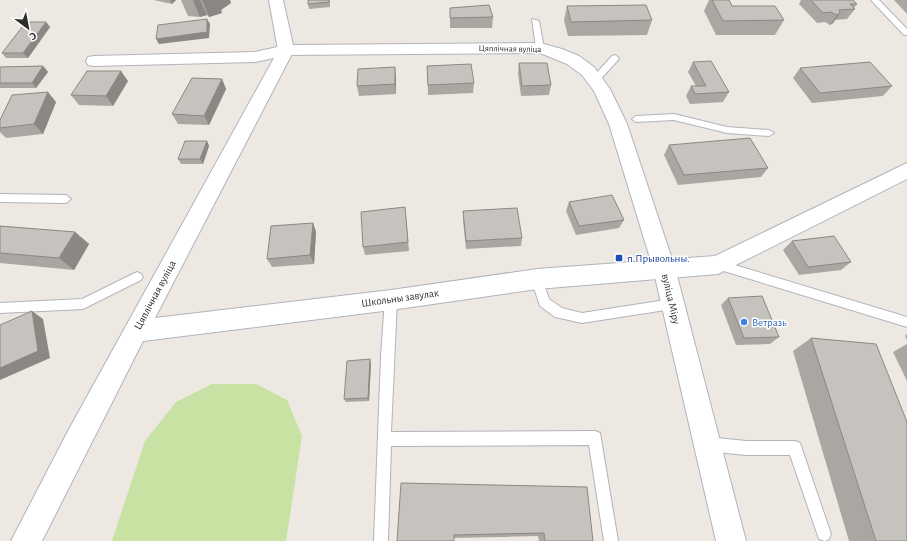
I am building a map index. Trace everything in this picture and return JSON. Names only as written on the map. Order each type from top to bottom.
[{"type":"street","points":[[276,0],[286,50]]},
{"type":"street","name":"Цяплічная вуліца","points":[[94,61],[255,57],[286,50],[540,48],[556,52],[573,60],[588,71],[602,89],[618,124],[664,268]]},
{"type":"street","name":"Цяплічная вуліца","points":[[26,541],[77,440],[286,50]]},
{"type":"street","name":"вуліца Міру","points":[[731,541],[664,268],[718,265],[907,170]]},
{"type":"street","name":"Школьны завулак","points":[[136,330],[391,300],[537,279],[664,268]]},
{"type":"lane","points":[[875,0],[907,33]]},
{"type":"lane","points":[[535,21],[540,48]]},
{"type":"lane","points":[[595,80],[615,58]]},
{"type":"lane","points":[[636,119],[674,117],[727,130],[769,134]]},
{"type":"lane","points":[[0,198],[66,199]]},
{"type":"lane","points":[[718,265],[907,322]]},
{"type":"lane","points":[[0,308],[83,304],[137,277]]},
{"type":"lane","points":[[537,279],[544,302],[558,313],[582,318],[672,304]]},
{"type":"lane","points":[[381,541],[387,356],[391,300]]},
{"type":"lane","points":[[385,439],[595,438],[611,541]]},
{"type":"lane","points":[[706,444],[746,448],[795,448],[824,534]]},
{"type":"green space","points":[[212,384],[256,384],[287,400],[302,436],[286,541],[112,541],[145,441],[176,402]]},
{"type":"building","points":[[308,0],[329,0],[329,2],[308,4]]},
{"type":"building","points":[[712,0],[729,0],[732,6],[775,6],[784,20],[723,21]]},
{"type":"building","points":[[811,0],[853,0],[857,4],[850,4],[855,9],[839,10],[840,13],[837,15],[831,12],[823,13]]},
{"type":"building","points":[[489,5],[493,17],[450,18],[450,8]]},
{"type":"building","points":[[646,5],[652,20],[571,22],[567,6]]},
{"type":"building","points":[[207,19],[207,32],[156,39],[158,25]]},
{"type":"building","points":[[26,22],[46,22],[23,53],[2,53]]},
{"type":"building","points":[[711,61],[729,92],[695,94],[691,86],[706,86],[693,62]]},
{"type":"building","points":[[870,62],[892,86],[820,93],[800,68]]},
{"type":"building","points":[[519,63],[547,63],[551,85],[522,86]]},
{"type":"building","points":[[471,64],[474,83],[428,85],[427,66]]},
{"type":"building","points":[[43,66],[32,83],[0,83],[0,67]]},
{"type":"building","points":[[395,67],[395,84],[357,86],[358,69]]},
{"type":"building","points":[[87,71],[121,71],[106,96],[71,95]]},
{"type":"building","points":[[192,78],[222,79],[204,116],[172,114]]},
{"type":"building","points":[[48,92],[34,124],[0,128],[0,120],[12,95]]},
{"type":"building","points":[[750,138],[768,168],[684,175],[669,145]]},
{"type":"building","points":[[185,141],[207,141],[200,159],[178,159]]},
{"type":"building","points":[[612,195],[624,220],[579,226],[569,202]]},
{"type":"building","points":[[405,207],[408,242],[363,247],[361,212]]},
{"type":"building","points":[[517,208],[522,238],[466,241],[463,211]]},
{"type":"building","points":[[313,223],[310,255],[267,259],[271,226]]},
{"type":"building","points":[[0,226],[75,232],[59,258],[0,253]]},
{"type":"building","points":[[834,236],[851,262],[808,267],[792,241]]},
{"type":"building","points":[[762,296],[779,337],[744,338],[728,298]]},
{"type":"building","points":[[32,311],[38,351],[0,368],[0,325]]},
{"type":"building","points":[[811,338],[876,344],[907,422],[907,541],[876,541]]},
{"type":"building","points":[[370,359],[368,398],[344,399],[347,361]]},
{"type":"building","points":[[401,483],[587,487],[593,541],[545,541],[544,533],[454,535],[454,541],[397,541]]},
{"type":"place","name":"п.Прывольны.","points":[[619,258]]},
{"type":"place","name":"Ветразь","points":[[744,322]]}]
